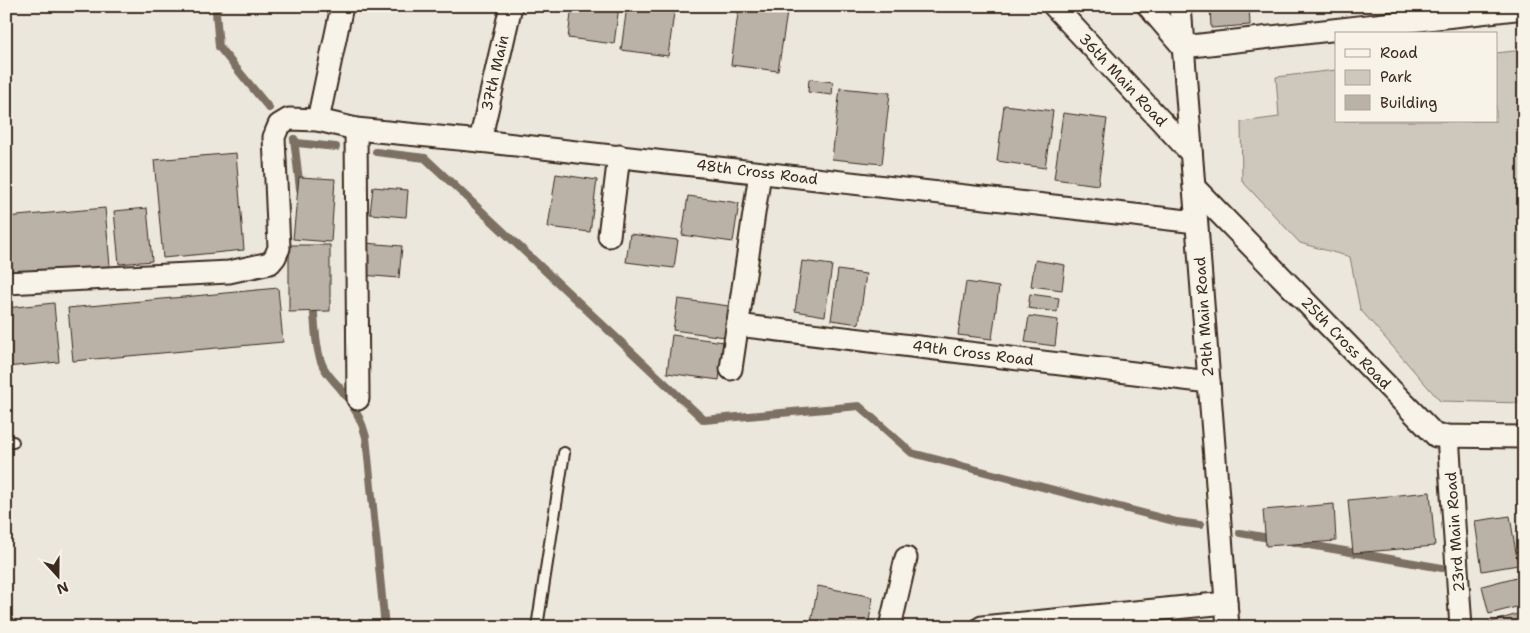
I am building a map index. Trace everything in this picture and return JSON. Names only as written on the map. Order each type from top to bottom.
[{"type":"street","points":[[318,120],[342,6]]},
{"type":"street","name":"37th Main","points":[[480,140],[510,6]]},
{"type":"street","name":"36th Main Road","points":[[1054,6],[1191,153]]},
{"type":"street","points":[[1148,6],[1183,47],[1417,13],[1524,8]]},
{"type":"street","name":"29th Main Road","points":[[1180,6],[1228,627]]},
{"type":"street","name":"48th Cross Road","points":[[6,283],[229,272],[270,263],[279,248],[274,137],[279,125],[289,119],[318,120],[356,129],[480,140],[1196,222]]},
{"type":"street","points":[[356,129],[358,399]]},
{"type":"street","points":[[610,236],[618,156]]},
{"type":"street","points":[[731,369],[760,173]]},
{"type":"street","name":"25th Cross Road","points":[[1194,187],[1436,436],[1524,437]]},
{"type":"street","name":"49th Cross Road","points":[[737,325],[1209,382]]},
{"type":"street","name":"23rd Main Road","points":[[1448,436],[1461,627]]},
{"type":"street","points":[[890,627],[906,558]]},
{"type":"street","points":[[982,627],[1226,603]]},
{"type":"lane","points":[[537,627],[564,453]]},
{"type":"green space","points":[[1524,50],[1523,403],[1440,401],[1360,309],[1350,257],[1300,243],[1242,181],[1241,122],[1279,117],[1276,77],[1335,70],[1335,122],[1498,122],[1498,53]]},
{"type":"building","points":[[572,6],[619,6],[614,44],[568,38]]},
{"type":"building","points":[[627,6],[675,6],[668,56],[621,50]]},
{"type":"building","points":[[739,6],[788,6],[778,71],[731,65]]},
{"type":"building","points":[[1210,6],[1249,6],[1250,25],[1211,28]]},
{"type":"building","points":[[1330,6],[1380,6],[1330,11]]},
{"type":"building","points":[[809,79],[833,82],[832,95],[808,92]]},
{"type":"building","points":[[840,88],[890,93],[882,164],[832,159]]},
{"type":"building","points":[[1004,105],[1053,111],[1045,168],[997,161]]},
{"type":"building","points":[[1063,113],[1107,119],[1098,185],[1054,179]]},
{"type":"building","points":[[236,153],[244,250],[163,258],[154,160]]},
{"type":"building","points":[[556,174],[597,180],[590,232],[548,227]]},
{"type":"building","points":[[299,177],[335,179],[331,242],[293,239]]},
{"type":"building","points":[[373,187],[408,190],[406,217],[370,214]]},
{"type":"building","points":[[688,196],[739,203],[733,242],[682,235]]},
{"type":"building","points":[[105,208],[110,266],[6,275],[6,217]]},
{"type":"building","points":[[147,208],[152,261],[119,264],[114,211]]},
{"type":"building","points":[[630,234],[678,240],[674,268],[626,262]]},
{"type":"building","points":[[365,243],[402,246],[399,278],[362,275]]},
{"type":"building","points":[[289,245],[330,245],[330,311],[289,312]]},
{"type":"building","points":[[1035,260],[1065,265],[1062,290],[1031,286]]},
{"type":"building","points":[[802,261],[832,265],[825,316],[795,311]]},
{"type":"building","points":[[838,270],[866,274],[859,324],[831,320]]},
{"type":"building","points":[[966,282],[999,287],[992,339],[958,335]]},
{"type":"building","points":[[278,288],[283,342],[73,361],[68,308]]},
{"type":"building","points":[[1030,294],[1059,298],[1057,312],[1028,308]]},
{"type":"building","points":[[678,299],[729,306],[725,337],[673,330]]},
{"type":"building","points":[[54,303],[59,362],[6,367],[6,308]]},
{"type":"building","points":[[1029,316],[1058,320],[1055,346],[1025,342]]},
{"type":"building","points":[[672,335],[724,342],[719,380],[667,373]]},
{"type":"building","points":[[1430,492],[1435,546],[1353,553],[1348,500]]},
{"type":"building","points":[[1334,504],[1336,541],[1266,546],[1263,510]]},
{"type":"building","points":[[1510,516],[1518,565],[1482,571],[1475,521]]},
{"type":"building","points":[[1524,575],[1524,605],[1489,614],[1482,586]]},
{"type":"building","points":[[818,586],[873,597],[868,627],[810,627]]},
{"type":"building","points":[[1524,612],[1524,627],[1485,627],[1485,624]]},
{"type":"waterway","points":[[219,6],[216,12],[219,47],[269,108]]},
{"type":"waterway","points":[[294,139],[300,189]]},
{"type":"waterway","points":[[294,139],[297,143],[336,147]]},
{"type":"waterway","points":[[376,152],[425,158],[704,420],[859,406],[912,453],[1177,522],[1200,525]]},
{"type":"waterway","points":[[313,302],[317,342],[322,364],[354,408],[366,437],[385,627]]},
{"type":"waterway","points":[[1240,533],[1275,539]]},
{"type":"waterway","points":[[1293,542],[1442,568]]}]
